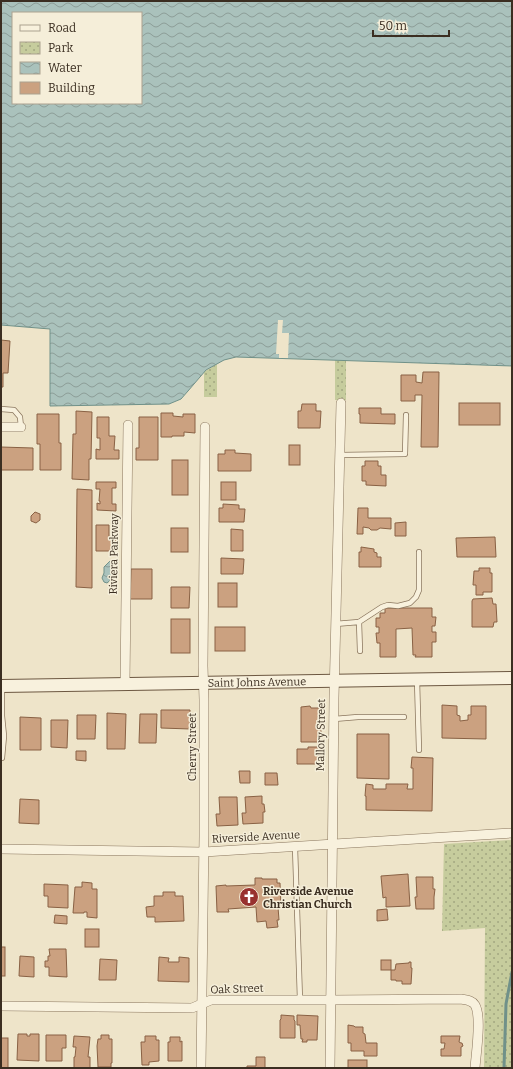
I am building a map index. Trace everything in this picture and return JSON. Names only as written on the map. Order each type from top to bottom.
[{"type":"main road","name":"Saint Johns Avenue","points":[[2,686],[334,682],[512,678]]},
{"type":"street","name":"Mallory Street","points":[[330,1068],[334,682],[341,403]]},
{"type":"street","name":"Riviera Parkway","points":[[125,684],[128,425]]},
{"type":"street","points":[[1,427],[21,427]]},
{"type":"street","name":"Cherry Street","points":[[201,1068],[204,852],[203,666],[205,427]]},
{"type":"street","name":"Riverside Avenue","points":[[1,849],[204,852],[512,832]]},
{"type":"street","name":"Oak Street","points":[[1,1006],[192,1008],[211,1000],[461,999],[468,1000],[474,1004],[478,1016],[475,1068]]},
{"type":"lane","points":[[1,409],[14,410],[20,417],[21,427]]},
{"type":"lane","points":[[340,455],[405,454],[406,415]]},
{"type":"lane","points":[[335,624],[359,622],[382,607],[388,605],[398,606],[410,603],[416,597],[419,590],[419,552]]},
{"type":"lane","points":[[359,622],[360,651]]},
{"type":"lane","points":[[418,680],[419,750]]},
{"type":"lane","points":[[2,686],[4,736],[2,758]]},
{"type":"lane","points":[[334,719],[358,717],[404,717]]},
{"type":"lane","points":[[295,847],[300,1000]]},
{"type":"green space","points":[[335,360],[346,360],[346,400],[335,400]]},
{"type":"green space","points":[[217,364],[217,397],[204,397],[204,372]]},
{"type":"green space","points":[[512,840],[512,1068],[484,1068],[485,928],[442,931],[444,844]]},
{"type":"water","points":[[1,1],[512,1],[512,366],[236,357],[224,360],[206,370],[181,399],[169,404],[50,406],[50,329],[1,325]]},
{"type":"water","points":[[110,561],[113,563],[113,572],[111,579],[107,583],[104,582],[102,578],[104,567]]},
{"type":"pier","points":[[278,320],[283,320],[282,333],[289,333],[288,358],[279,358],[279,354],[276,354]]},
{"type":"building","points":[[1,340],[10,341],[8,373],[3,373],[3,387],[1,387]]},
{"type":"building","points":[[423,372],[439,372],[438,447],[421,447],[422,395],[415,395],[415,401],[401,401],[401,375],[416,375],[416,382],[422,383]]},
{"type":"building","points":[[459,403],[500,403],[500,425],[459,425]]},
{"type":"building","points":[[302,404],[316,404],[316,411],[321,411],[320,428],[298,428],[298,411],[301,411]]},
{"type":"building","points":[[359,408],[381,408],[381,414],[395,414],[395,424],[360,423]]},
{"type":"building","points":[[76,411],[92,412],[89,480],[72,479],[73,434],[76,434]]},
{"type":"building","points":[[161,413],[173,413],[173,416],[183,417],[183,414],[195,414],[195,433],[184,432],[184,436],[161,437]]},
{"type":"building","points":[[37,414],[59,414],[61,470],[40,470],[40,444],[37,444]]},
{"type":"building","points":[[97,417],[109,417],[109,436],[115,436],[114,450],[119,450],[119,459],[96,459],[96,449],[100,450],[100,438],[97,438]]},
{"type":"building","points":[[139,417],[158,417],[158,460],[136,460],[136,448],[139,448]]},
{"type":"building","points":[[289,445],[300,445],[300,465],[289,465]]},
{"type":"building","points":[[1,447],[33,448],[33,470],[1,470]]},
{"type":"building","points":[[225,450],[235,450],[235,453],[251,454],[251,471],[218,471],[218,454],[225,454]]},
{"type":"building","points":[[172,460],[188,460],[188,495],[172,495]]},
{"type":"building","points":[[365,461],[378,461],[378,466],[381,466],[381,475],[386,475],[386,486],[366,485],[366,481],[362,481],[362,466],[365,466]]},
{"type":"building","points":[[96,482],[116,482],[116,488],[112,488],[112,504],[116,504],[116,511],[97,510],[97,503],[100,504],[100,489],[96,489]]},
{"type":"building","points":[[221,482],[236,482],[236,500],[221,500]]},
{"type":"building","points":[[77,489],[92,490],[92,588],[76,587]]},
{"type":"building","points":[[223,504],[239,505],[239,509],[245,509],[244,522],[219,522],[219,508],[223,508]]},
{"type":"building","points":[[358,508],[368,508],[368,518],[391,518],[391,529],[380,528],[377,530],[371,530],[363,527],[363,534],[357,534]]},
{"type":"building","points":[[35,512],[40,514],[40,520],[36,523],[31,521],[31,516]]},
{"type":"building","points":[[406,522],[406,536],[395,536],[395,523]]},
{"type":"building","points":[[96,525],[109,525],[109,539],[116,539],[116,551],[96,551]]},
{"type":"building","points":[[171,528],[188,528],[188,552],[171,552]]},
{"type":"building","points":[[231,529],[243,530],[243,551],[231,551]]},
{"type":"building","points":[[495,537],[496,557],[457,557],[456,538]]},
{"type":"building","points":[[361,547],[374,549],[374,552],[377,553],[377,557],[381,557],[381,567],[359,567],[359,552],[361,552]]},
{"type":"building","points":[[221,558],[244,559],[243,574],[221,574]]},
{"type":"building","points":[[479,568],[490,568],[490,573],[492,573],[492,592],[483,592],[483,595],[476,595],[476,585],[473,585],[474,571],[479,571]]},
{"type":"building","points":[[131,569],[152,569],[152,599],[130,599]]},
{"type":"building","points":[[218,583],[237,583],[237,607],[218,607]]},
{"type":"building","points":[[171,587],[190,587],[189,608],[171,608]]},
{"type":"building","points":[[492,598],[493,604],[496,604],[497,622],[494,622],[493,627],[472,627],[473,599]]},
{"type":"building","points":[[385,608],[432,608],[432,617],[436,617],[435,626],[432,626],[432,632],[436,632],[436,642],[432,642],[432,657],[415,657],[416,655],[413,655],[412,628],[396,629],[396,657],[380,657],[380,643],[377,643],[376,633],[379,633],[379,627],[376,627],[376,618],[380,618],[380,613],[385,613]]},
{"type":"building","points":[[171,619],[190,619],[190,653],[171,653]]},
{"type":"building","points":[[215,627],[245,627],[245,651],[215,651]]},
{"type":"building","points":[[442,705],[457,706],[457,715],[460,716],[460,721],[468,720],[468,715],[471,715],[471,706],[486,706],[486,739],[442,738]]},
{"type":"building","points":[[310,706],[311,708],[319,708],[321,732],[319,731],[319,742],[301,742],[301,707]]},
{"type":"building","points":[[161,710],[190,710],[190,729],[161,728]]},
{"type":"building","points":[[107,713],[126,714],[125,749],[107,749]]},
{"type":"building","points":[[140,714],[157,714],[156,743],[139,743]]},
{"type":"building","points":[[77,715],[96,715],[95,739],[77,739]]},
{"type":"building","points":[[20,717],[41,718],[41,750],[20,750]]},
{"type":"building","points":[[51,720],[68,720],[67,748],[51,747]]},
{"type":"building","points":[[357,734],[389,734],[389,779],[357,778]]},
{"type":"building","points":[[308,747],[318,747],[320,764],[297,764],[297,749],[308,749]]},
{"type":"building","points":[[76,751],[86,751],[86,761],[76,760]]},
{"type":"building","points":[[412,757],[433,758],[432,811],[366,810],[366,784],[373,785],[373,789],[386,789],[386,784],[408,784],[407,789],[413,789],[413,768],[411,768]]},
{"type":"building","points":[[239,771],[250,771],[250,783],[240,783]]},
{"type":"building","points":[[265,773],[277,773],[278,785],[265,785]]},
{"type":"building","points":[[262,796],[262,804],[264,804],[265,812],[263,812],[263,823],[243,824],[242,813],[246,813],[245,797]]},
{"type":"building","points":[[219,797],[237,797],[238,825],[217,826],[216,814],[220,814]]},
{"type":"building","points":[[20,799],[39,800],[39,824],[19,823]]},
{"type":"building","points":[[408,874],[410,906],[386,907],[386,897],[383,898],[381,876]]},
{"type":"building","points":[[416,877],[433,877],[433,889],[435,889],[434,909],[416,909]]},
{"type":"building","name":"Riverside Avenue Christian Church","points":[[255,878],[277,879],[277,883],[280,883],[281,907],[278,907],[278,927],[267,928],[266,921],[257,922],[256,907],[228,909],[229,912],[217,912],[216,886],[255,885]]},
{"type":"building","points":[[82,882],[92,883],[92,889],[97,889],[97,918],[87,917],[87,912],[73,913],[75,887],[82,887]]},
{"type":"building","points":[[44,884],[68,885],[68,908],[48,907],[48,896],[44,896]]},
{"type":"building","points":[[163,892],[175,892],[175,896],[183,896],[184,921],[155,922],[155,917],[147,917],[146,907],[154,906],[154,896],[163,896]]},
{"type":"building","points":[[387,909],[388,920],[377,921],[377,910]]},
{"type":"building","points":[[55,915],[67,916],[67,924],[54,923]]},
{"type":"building","points":[[85,929],[99,929],[99,947],[85,947]]},
{"type":"building","points":[[1,947],[5,947],[5,976],[1,976]]},
{"type":"building","points":[[49,949],[66,949],[67,977],[49,976],[49,967],[45,967],[45,961],[48,961],[48,956],[50,956]]},
{"type":"building","points":[[20,956],[34,957],[34,977],[19,976]]},
{"type":"building","points":[[159,957],[169,958],[168,962],[179,962],[179,957],[189,958],[189,982],[158,981]]},
{"type":"building","points":[[100,959],[117,960],[116,980],[99,980]]},
{"type":"building","points":[[381,960],[391,960],[391,970],[381,970]]},
{"type":"building","points":[[411,962],[412,968],[411,984],[402,984],[402,981],[391,980],[391,970],[395,970],[396,964]]},
{"type":"building","points":[[281,1015],[294,1016],[295,1038],[280,1038]]},
{"type":"building","points":[[297,1015],[318,1016],[317,1040],[307,1040],[307,1042],[302,1042],[303,1039],[301,1039],[300,1025],[297,1025]]},
{"type":"building","points":[[348,1025],[363,1027],[366,1043],[377,1043],[377,1056],[364,1056],[364,1051],[351,1051],[351,1043],[348,1043]]},
{"type":"building","points":[[18,1034],[27,1034],[27,1036],[30,1036],[30,1034],[39,1034],[39,1061],[17,1060]]},
{"type":"building","points":[[46,1035],[66,1035],[66,1048],[62,1048],[62,1061],[46,1061]]},
{"type":"building","points":[[101,1035],[109,1035],[109,1039],[112,1039],[111,1067],[98,1067],[97,1046],[98,1039],[101,1039]]},
{"type":"building","points":[[74,1036],[90,1037],[88,1057],[90,1057],[90,1068],[74,1068],[76,1047],[73,1047]]},
{"type":"building","points":[[145,1036],[156,1036],[156,1040],[159,1040],[159,1061],[149,1062],[149,1065],[142,1065],[141,1042],[145,1042]]},
{"type":"building","points":[[441,1036],[460,1036],[459,1042],[462,1043],[463,1046],[461,1047],[461,1056],[441,1056],[441,1049],[444,1049],[445,1043],[441,1043]]},
{"type":"building","points":[[170,1037],[180,1037],[180,1042],[182,1041],[182,1061],[168,1061],[168,1042],[170,1042]]},
{"type":"building","points":[[1,1038],[8,1038],[8,1068],[1,1068]]},
{"type":"building","points":[[256,1057],[265,1057],[265,1068],[247,1068],[247,1066],[256,1066]]},
{"type":"building","points":[[348,1060],[367,1060],[367,1068],[348,1068]]},
{"type":"waterway","points":[[504,1068],[506,1004],[512,972]]},
{"type":"place","name":"Riverside Avenue Christian Church","points":[[249,897]]}]
